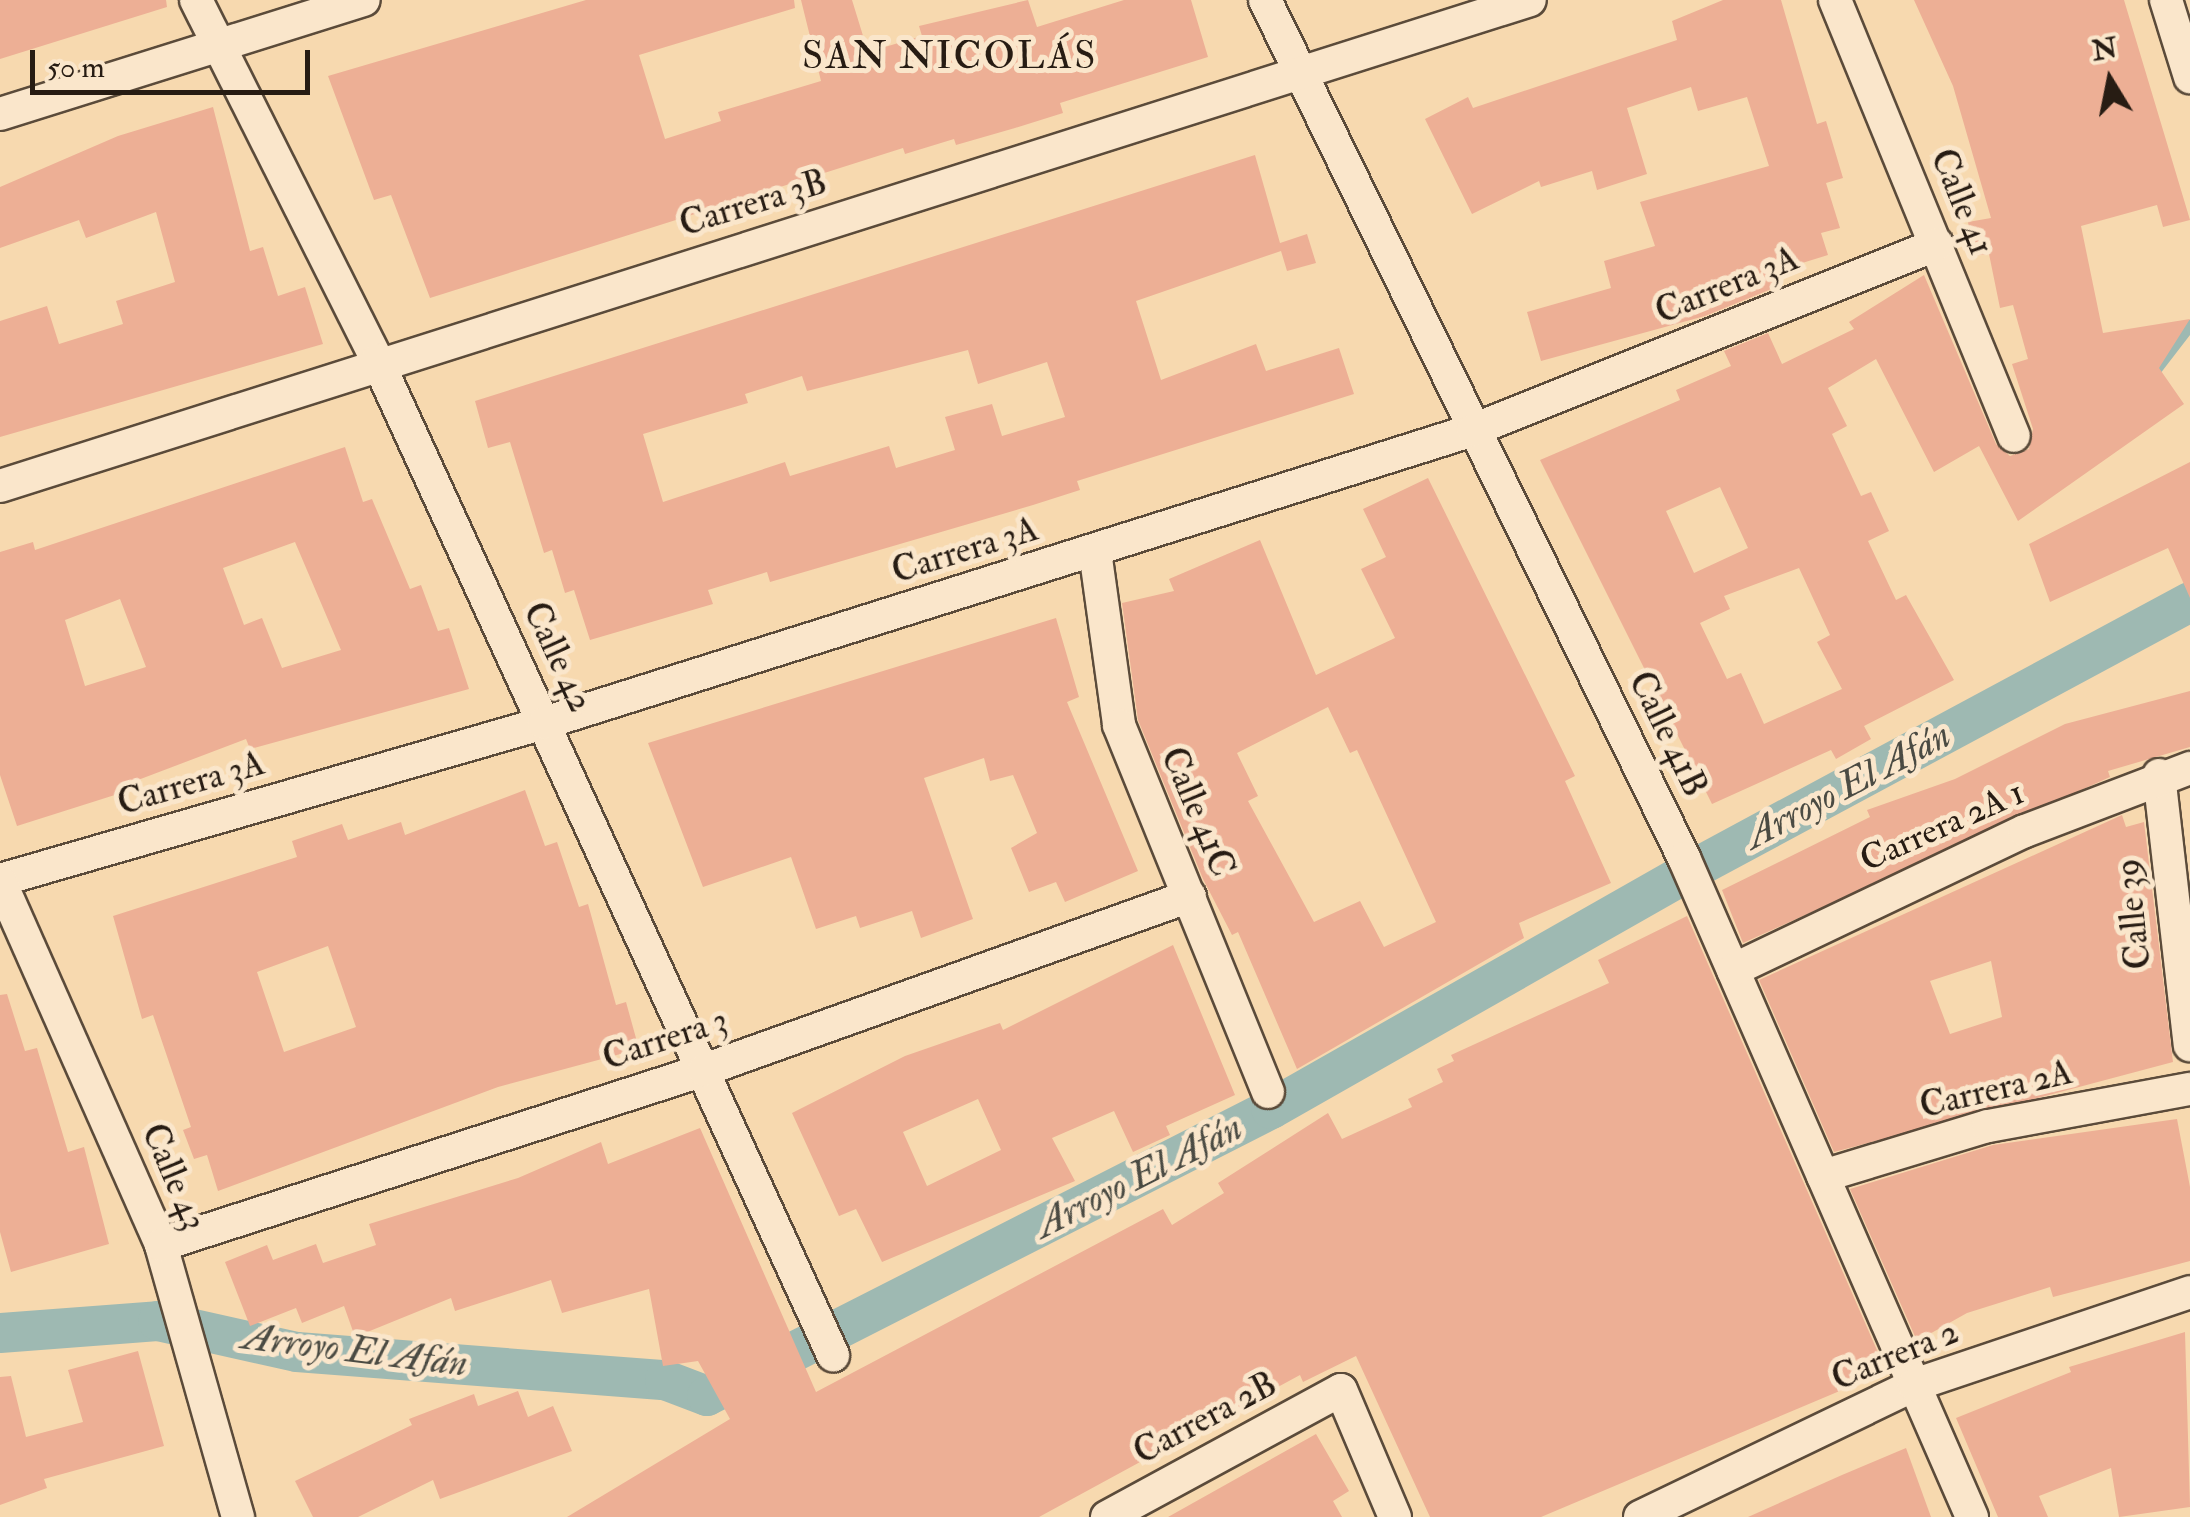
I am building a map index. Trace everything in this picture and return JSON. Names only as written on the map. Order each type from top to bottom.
[{"type":"street","name":"Calle 42","points":[[196,0],[216,48],[377,360],[832,1355]]},
{"type":"street","points":[[0,114],[364,0]]},
{"type":"street","name":"Calle 41B","points":[[1264,0],[1733,970],[1972,1517]]},
{"type":"street","name":"Carrera 3B","points":[[0,486],[377,360],[1300,78],[1530,0]]},
{"type":"street","name":"Calle 41","points":[[1834,0],[2014,436]]},
{"type":"street","points":[[2166,0],[2190,77]]},
{"type":"street","name":"Carrera 3A","points":[[0,880],[544,722],[1095,552],[1473,430],[1937,244]]},
{"type":"street","name":"Calle 41C","points":[[1095,552],[1119,725],[1268,1092]]},
{"type":"street","name":"Carrera 2A 1","points":[[1733,970],[2174,771]]},
{"type":"street","name":"Calle 39","points":[[2174,771],[2190,1045]]},
{"type":"street","name":"Calle 43","points":[[0,880],[161,1244],[238,1517]]},
{"type":"street","name":"Carrera 3","points":[[161,1244],[704,1070],[1190,896]]},
{"type":"street","name":"Carrera 2A","points":[[1823,1176],[1988,1126],[2190,1089]]},
{"type":"street","name":"Carrera 2","points":[[1640,1517],[1914,1385],[2190,1292]]},
{"type":"street","name":"Carrera 2B","points":[[1107,1517],[1341,1390],[1395,1517]]},
{"type":"building","points":[[0,0],[166,0],[167,7],[0,59]]},
{"type":"building","points":[[586,0],[794,0],[795,8],[639,55],[665,139],[721,121],[718,112],[821,81],[801,0],[852,0],[868,52],[922,36],[919,26],[1028,0],[1037,27],[1124,0],[1191,0],[1208,57],[1060,103],[1063,113],[1015,128],[956,145],[954,139],[905,154],[903,148],[430,298],[391,195],[374,200],[328,76]]},
{"type":"building","points":[[1723,0],[1781,0],[1817,124],[1826,121],[1843,178],[1826,183],[1840,228],[1821,233],[1828,255],[1776,271],[1781,285],[1705,316],[1541,361],[1527,312],[1611,288],[1604,261],[1655,246],[1640,202],[1769,166],[1747,97],[1698,111],[1691,87],[1627,108],[1647,174],[1597,190],[1592,171],[1541,187],[1539,181],[1472,214],[1425,119],[1468,97],[1473,108],[1677,40],[1672,21]]},
{"type":"building","points":[[1914,0],[2124,0],[2190,220],[2163,227],[2157,205],[2081,226],[2103,333],[2190,319],[2159,368],[2184,404],[2018,521],[1979,446],[1934,472],[1876,359],[1828,388],[1847,426],[1832,434],[1861,496],[1871,492],[1889,531],[1868,541],[1896,600],[1906,595],[1954,680],[1864,726],[1871,739],[1836,759],[1831,750],[1712,804],[1540,460],[1680,400],[1676,390],[1731,366],[1724,351],[1768,333],[1782,364],[1854,329],[1849,322],[1924,275],[1996,444],[2010,456],[2029,449],[2033,429],[2012,364],[2028,359],[2013,305],[2000,308],[1989,254],[1973,256],[1968,222],[1991,218],[1953,86]],"holes":[[[1720,487],[1748,548],[1694,573],[1666,511]],[[1799,568],[1830,635],[1817,642],[1842,689],[1764,724],[1741,673],[1727,679],[1700,623],[1730,609],[1724,596]]]},
{"type":"building","points":[[213,107],[250,251],[263,247],[278,296],[305,287],[323,344],[0,437],[0,321],[47,306],[59,344],[123,324],[116,301],[175,282],[156,212],[86,238],[79,220],[0,248],[0,187],[118,136]]},
{"type":"building","points":[[1255,155],[1280,243],[1307,234],[1316,263],[1287,271],[1281,251],[1136,301],[1161,380],[1256,344],[1266,371],[1339,348],[1354,394],[1077,481],[1080,490],[1033,505],[770,582],[767,572],[708,590],[713,604],[590,640],[574,590],[565,593],[552,550],[544,553],[510,442],[488,448],[475,401]],"holes":[[[968,350],[978,384],[1047,362],[1065,417],[1002,436],[992,404],[945,417],[955,450],[896,468],[889,446],[790,476],[785,462],[663,502],[643,434],[748,403],[745,394],[802,376],[807,391]]]},
{"type":"building","points":[[345,447],[363,502],[372,499],[410,589],[421,585],[438,631],[449,628],[469,689],[250,749],[246,739],[138,780],[140,787],[17,826],[0,775],[0,552],[33,542],[35,550]],"holes":[[[295,542],[341,650],[282,668],[262,618],[244,625],[223,568]],[[120,599],[146,667],[85,686],[65,620]]]},
{"type":"building","points":[[2190,462],[2190,598],[2168,548],[2050,602],[2029,544]]},
{"type":"building","points":[[1428,478],[1575,776],[1565,781],[1611,883],[1519,923],[1524,938],[1297,1069],[1238,932],[1232,935],[1203,879],[1138,720],[1122,603],[1174,591],[1169,579],[1260,540],[1316,675],[1395,638],[1361,569],[1386,557],[1363,509]],"holes":[[[1328,707],[1350,753],[1357,750],[1436,922],[1384,947],[1360,901],[1314,922],[1248,801],[1258,796],[1237,753]]]},
{"type":"building","points":[[1056,618],[1079,697],[1067,702],[1138,871],[1065,902],[1056,882],[1029,892],[1011,848],[1037,833],[1013,775],[990,781],[984,758],[924,778],[973,919],[921,938],[912,911],[860,928],[856,916],[816,929],[791,857],[703,887],[648,743]]},
{"type":"building","points":[[2190,691],[2190,747],[2108,771],[2110,777],[1743,943],[1722,890],[1870,817],[1867,810],[1955,779],[2065,724]]},
{"type":"building","points":[[525,790],[545,846],[557,842],[579,907],[588,904],[616,1005],[626,1002],[639,1049],[498,1087],[218,1191],[207,1155],[194,1159],[183,1130],[191,1127],[153,1015],[142,1019],[113,916],[297,857],[292,841],[342,824],[348,840],[401,822],[405,835]],"holes":[[[328,946],[356,1027],[284,1052],[257,972]]]},
{"type":"building","points":[[2122,815],[2126,827],[2144,822],[2173,1062],[1834,1152],[1759,980]],"holes":[[[1991,961],[2002,1017],[1950,1034],[1930,981]]]},
{"type":"building","points":[[1687,916],[1880,1357],[1874,1360],[1880,1374],[1541,1517],[1430,1517],[1356,1356],[1303,1382],[1300,1375],[1039,1517],[567,1517],[730,1419],[698,1361],[663,1366],[649,1289],[562,1313],[551,1280],[455,1311],[451,1298],[355,1337],[344,1306],[302,1323],[296,1308],[250,1326],[225,1262],[267,1245],[273,1260],[316,1244],[323,1263],[376,1245],[369,1224],[518,1178],[601,1142],[608,1164],[700,1128],[816,1392],[1163,1209],[1172,1225],[1224,1193],[1218,1183],[1328,1113],[1342,1139],[1412,1107],[1408,1099],[1443,1082],[1437,1069],[1454,1061],[1451,1055],[1609,983],[1598,960]]},
{"type":"building","points":[[1173,945],[1235,1095],[1166,1126],[1170,1135],[1133,1152],[1114,1111],[1052,1138],[1075,1181],[882,1262],[856,1209],[839,1216],[792,1113],[905,1056],[1000,1023],[1003,1030]],"holes":[[[978,1099],[1001,1150],[927,1186],[903,1132]]]},
{"type":"building","points":[[7,994],[25,1051],[37,1048],[68,1152],[84,1147],[109,1244],[11,1272],[0,1232],[0,995]]},
{"type":"building","points":[[2177,1119],[2190,1187],[2190,1261],[2053,1297],[2050,1287],[1967,1313],[1917,1341],[1850,1189],[1993,1145]]},
{"type":"building","points":[[2185,1332],[2190,1507],[2119,1517],[2111,1468],[2039,1496],[2048,1517],[1998,1517],[1956,1418],[2071,1372],[2069,1367]]},
{"type":"building","points":[[138,1351],[164,1446],[44,1479],[47,1488],[0,1505],[0,1377],[11,1376],[26,1437],[83,1422],[68,1370]]},
{"type":"building","points":[[518,1391],[528,1417],[553,1406],[572,1451],[440,1499],[433,1480],[358,1517],[313,1517],[295,1481],[412,1425],[409,1419],[474,1394],[478,1406]]},
{"type":"building","points":[[1316,1434],[1349,1491],[1333,1501],[1342,1517],[1168,1517]]},
{"type":"building","points":[[1906,1448],[1931,1517],[1748,1517],[1842,1475]]},
{"type":"waterway","points":[[2153,373],[2190,325]]},
{"type":"waterway","name":"Arroyo El Afán","points":[[0,1333],[158,1321],[297,1352],[665,1380],[707,1396],[1271,1109],[1690,871],[2190,602]]},
{"type":"district","name":"SAN NICOLÁS","points":[[950,57]]}]
